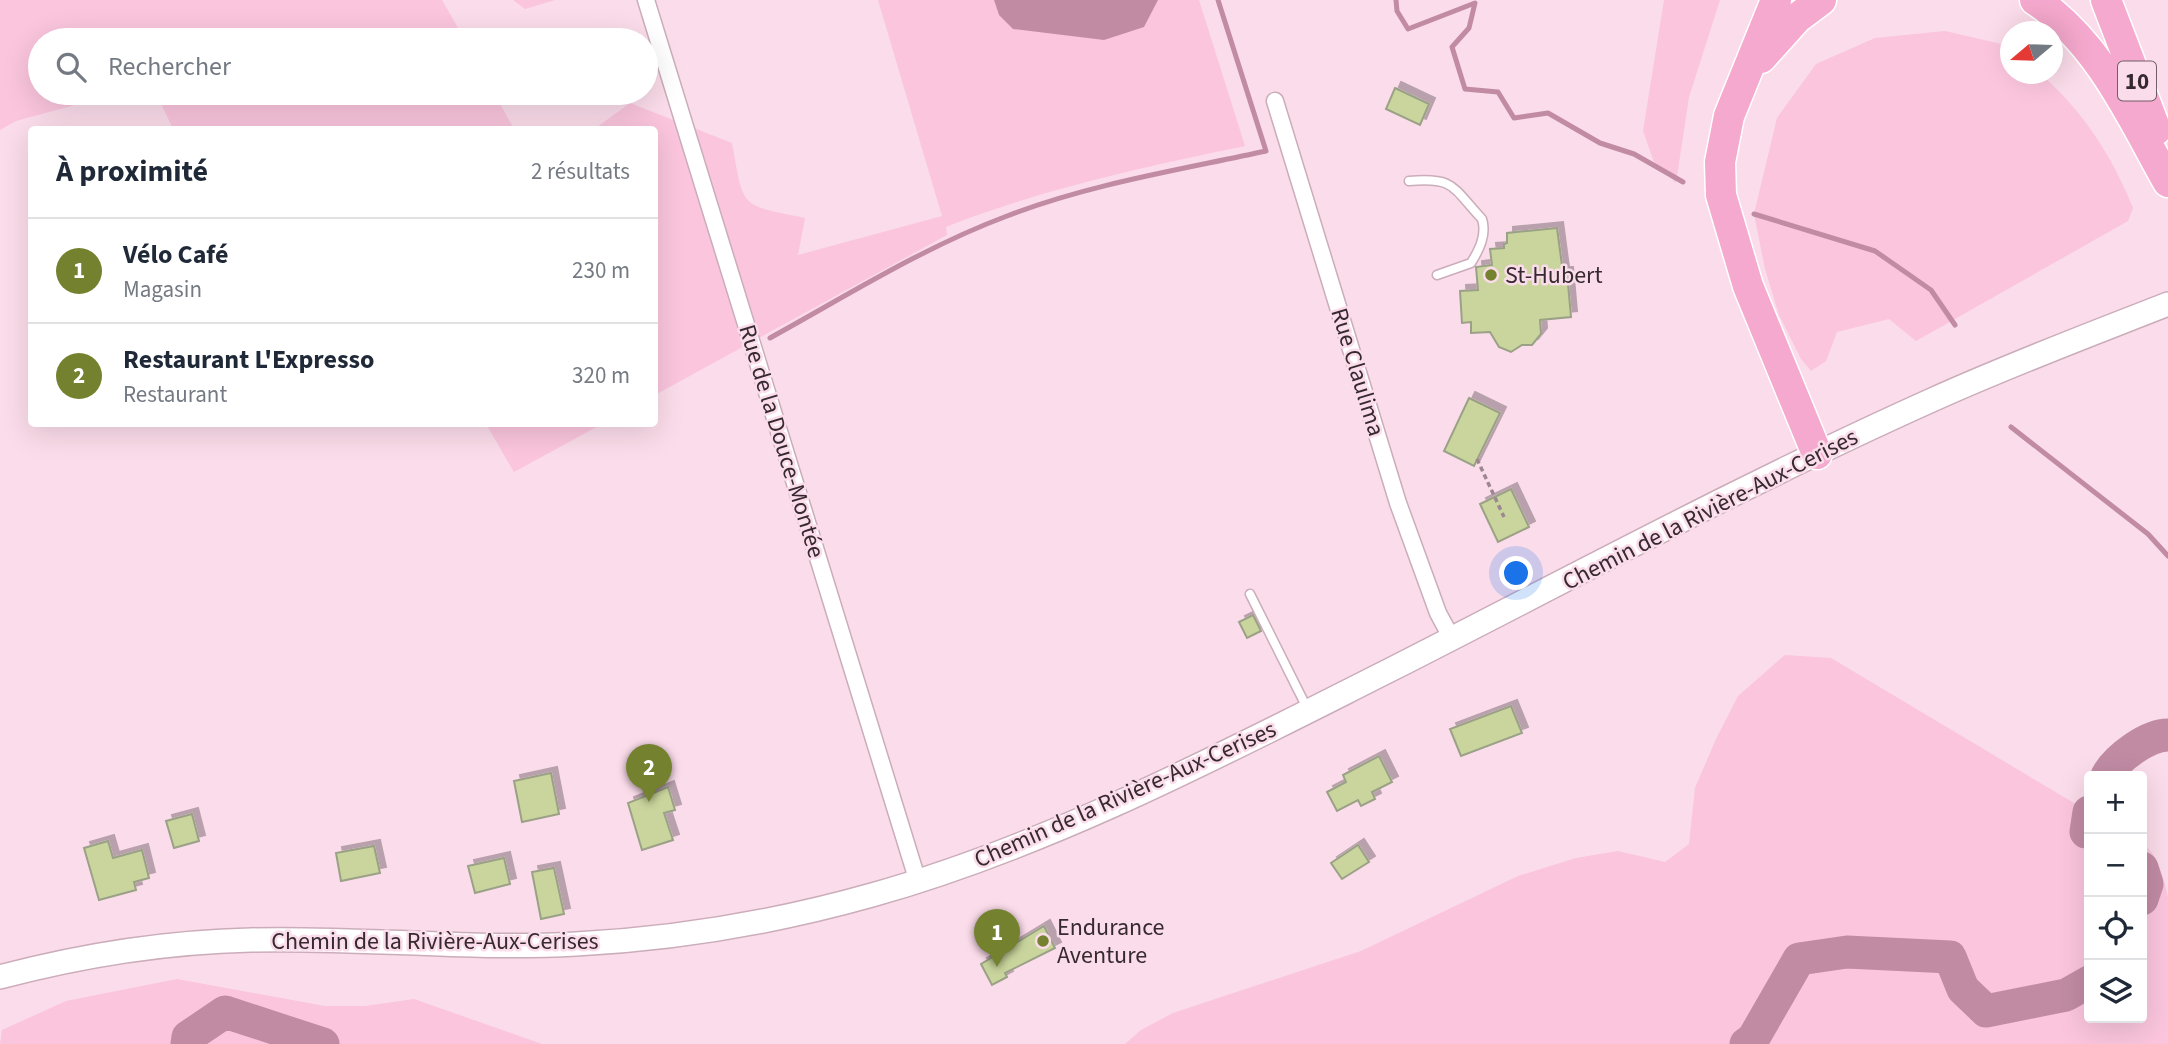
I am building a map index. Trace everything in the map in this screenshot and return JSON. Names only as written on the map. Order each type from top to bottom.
[{"type":"highway","points":[[1776,0],[1728,117],[1720,162],[1724,212],[1748,286],[1817,454]]},
{"type":"highway","points":[[1738,90],[1779,37],[1821,0]]},
{"type":"highway","points":[[2035,0],[2082,41],[2123,103],[2168,182]]},
{"type":"highway","name":"10","points":[[2106,0],[2168,163]]},
{"type":"main road","name":"Chemin de la Rivière-Aux-Cerises","points":[[0,977],[85,955],[175,943],[256,940],[512,945],[631,940],[700,932],[772,918],[918,881],[985,857],[1165,781],[1817,454],[1973,382],[2162,307]]},
{"type":"street","name":"Rue de la Douce-Montée","points":[[646,0],[655,28]]},
{"type":"street","name":"Rue de la Douce-Montée","points":[[658,39],[918,881]]},
{"type":"street","name":"Rue Claulima","points":[[1275,101],[1395,491],[1438,613],[1452,639]]},
{"type":"lane","points":[[1409,181],[1434,179],[1446,182],[1482,219],[1482,242],[1471,263],[1437,275]]},
{"type":"lane","points":[[1250,594],[1308,711]]},
{"type":"path","points":[[1477,459],[1504,517]]},
{"type":"shaded area","points":[[0,0],[442,0],[458,28],[28,28],[28,105],[75,105],[16,121],[0,130]]},
{"type":"shaded area","points":[[513,0],[555,0],[525,9]]},
{"type":"shaded area","points":[[878,0],[994,0],[999,15],[1158,0],[1199,0],[1245,146],[1056,190],[946,227],[947,235],[658,393],[658,126],[598,126],[627,105],[635,105],[732,143],[739,181],[748,200],[767,210],[805,218],[798,255],[942,216]]},
{"type":"shaded area","points":[[994,0],[1158,0],[1144,27],[1104,40],[1013,29],[999,15]]},
{"type":"shaded area","points":[[1664,0],[1720,0],[1689,97],[1676,183],[1654,162],[1643,131]]},
{"type":"shaded area","points":[[1945,31],[2000,44],[2000,84],[2051,84],[2095,135],[2133,208],[2128,221],[1916,341],[1889,319],[1837,332],[1826,361],[1811,371],[1801,359],[1779,315],[1765,269],[1754,214],[1777,118],[1816,64],[1875,38]]},
{"type":"shaded area","points":[[162,105],[501,105],[512,126],[172,126]]},
{"type":"shaded area","points":[[488,427],[596,427],[514,472]]},
{"type":"shaded area","points":[[1785,655],[1831,658],[2084,809],[2084,1023],[2147,1023],[2148,847],[2160,867],[2168,897],[2168,1044],[1125,1044],[1141,1030],[1173,1013],[1361,951],[1518,876],[1576,858],[1618,851],[1665,862],[1689,844],[1695,788],[1738,696]]},
{"type":"shaded area","points":[[177,979],[325,1006],[365,1006],[414,999],[542,1044],[0,1044],[2,1030],[66,1001]]},
{"type":"building","points":[[1395,88],[1429,104],[1420,125],[1386,109]]},
{"type":"building","points":[[1557,228],[1563,273],[1567,273],[1571,317],[1540,320],[1541,334],[1532,345],[1522,345],[1511,352],[1499,347],[1490,332],[1471,333],[1471,322],[1462,323],[1460,291],[1478,290],[1476,267],[1492,265],[1490,249],[1504,248],[1507,233]]},
{"type":"building","points":[[1469,398],[1500,413],[1474,466],[1444,451]]},
{"type":"building","points":[[1511,489],[1529,527],[1498,542],[1480,504]]},
{"type":"building","points":[[1253,615],[1261,631],[1247,638],[1239,622]]},
{"type":"building","points":[[1511,706],[1522,733],[1461,756],[1450,729]]},
{"type":"building","points":[[1379,756],[1392,782],[1372,792],[1375,799],[1361,806],[1358,800],[1337,811],[1327,792],[1346,782],[1343,775]]},
{"type":"building","points":[[551,773],[559,814],[522,822],[514,781]]},
{"type":"building","points":[[668,787],[675,810],[664,813],[673,840],[642,850],[628,803]]},
{"type":"building","points":[[192,814],[199,841],[174,848],[166,821]]},
{"type":"building","points":[[108,841],[113,858],[142,850],[149,878],[134,882],[136,890],[99,900],[84,848]]},
{"type":"building","points":[[1358,845],[1369,862],[1342,879],[1331,863]]},
{"type":"building","points":[[374,846],[380,873],[341,881],[336,853]]},
{"type":"building","points":[[504,858],[510,884],[475,893],[468,866]]},
{"type":"building","points":[[554,868],[564,914],[541,919],[532,872]]},
{"type":"building","points":[[1044,926],[1055,948],[1005,973],[1007,977],[992,985],[981,964]]},
{"type":"waterway","points":[[770,338],[916,257],[1007,216],[1102,186],[1266,151],[1218,0]]},
{"type":"waterway","points":[[1396,0],[1397,11],[1408,29],[1475,3],[1469,28],[1452,47],[1465,89],[1498,92],[1514,118],[1548,113],[1600,143],[1634,154],[1683,182]]},
{"type":"waterway","points":[[1754,214],[1875,251],[1931,290],[1955,325]]},
{"type":"waterway","points":[[2011,427],[2148,534],[2168,556]]},
{"type":"waterway","points":[[2110,771],[2142,743],[2168,735]]},
{"type":"waterway","points":[[1746,1044],[1753,1039],[1799,959],[1847,952],[1950,957],[1963,989],[1986,1011],[2066,995],[2084,985]]},
{"type":"waterway","points":[[187,1044],[188,1037],[225,1012],[323,1044]]},
{"type":"place","name":"St-Hubert","points":[[1491,275]]},
{"type":"place","name":"Restaurant L'Expresso","points":[[649,802]]},
{"type":"place","name":"Endurance Aventure","points":[[1043,941]]},
{"type":"place","name":"Vélo Café","points":[[997,967]]}]
